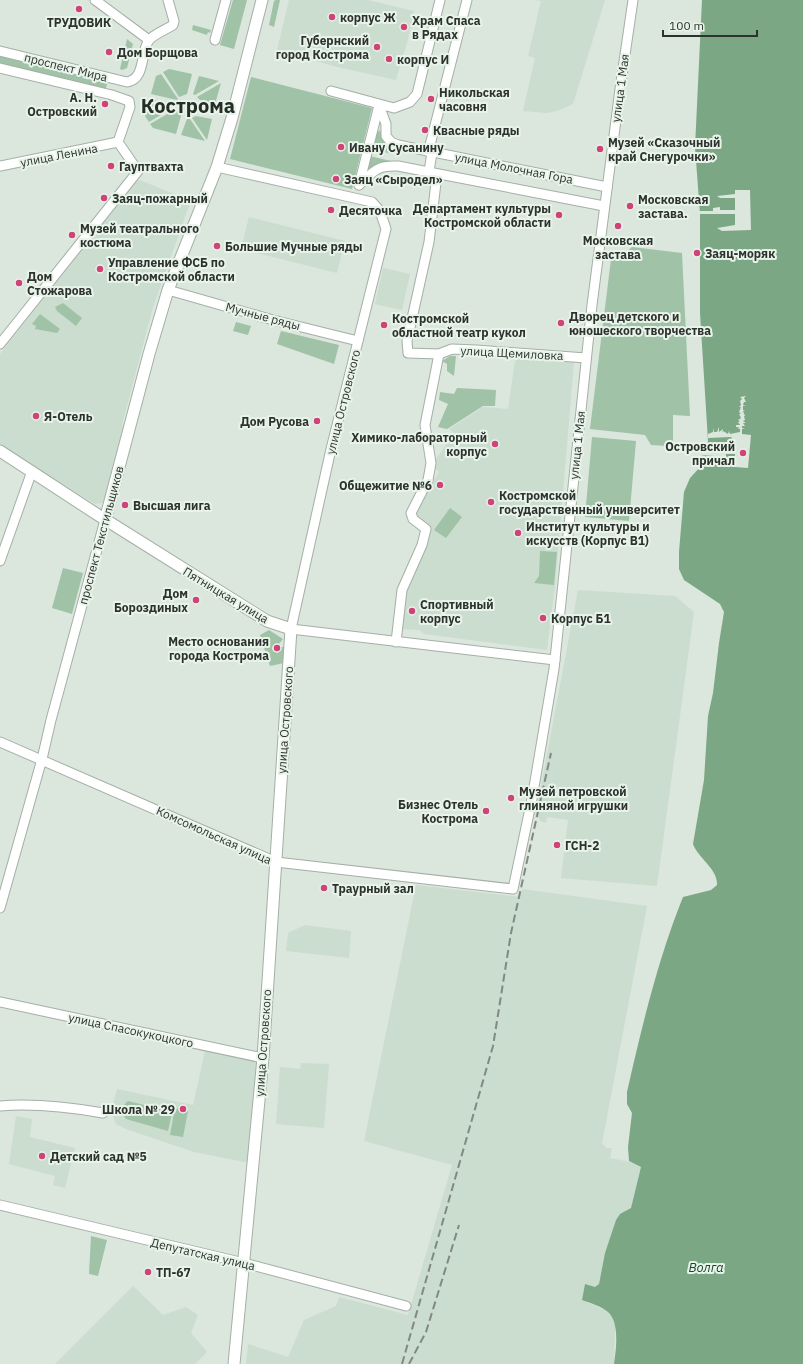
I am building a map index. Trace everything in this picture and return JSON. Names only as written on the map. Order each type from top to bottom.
[{"type":"main road","name":"проспект Текстильщиков","points":[[105,520],[149,354],[168,290],[217,167],[245,68],[262,0]]},
{"type":"main road","name":"Пятницкая улица","points":[[0,451],[105,520],[267,621],[291,629]]},
{"type":"main road","name":"улица Островского","points":[[234,1364],[262,1058],[291,629]]},
{"type":"street","points":[[95,0],[149,40],[173,25],[168,0]]},
{"type":"street","points":[[215,40],[226,0]]},
{"type":"street","points":[[331,91],[394,108],[410,102],[416,94],[440,0]]},
{"type":"street","points":[[433,173],[429,149],[468,0]]},
{"type":"street","name":"улица 1 Мая","points":[[512,889],[534,785],[555,660],[586,358],[604,206],[633,0]]},
{"type":"street","name":"проспект Мира","points":[[0,51],[127,82],[133,81],[138,75],[149,40]]},
{"type":"street","name":"проспект Мира","points":[[0,68],[112,95],[129,102],[130,107],[118,142]]},
{"type":"street","points":[[217,167],[356,198],[379,105]]},
{"type":"street","name":"улица Молочная Гора","points":[[379,105],[386,124],[386,136],[391,142],[607,187]]},
{"type":"street","points":[[0,344],[138,171],[118,142]]},
{"type":"street","name":"улица Ленина","points":[[0,166],[118,142]]},
{"type":"street","name":"улица Молочная Гора","points":[[359,185],[375,169],[383,165],[433,173],[604,206]]},
{"type":"street","name":"улица Щемиловка","points":[[433,173],[429,242],[407,341],[408,353],[439,354],[452,349],[586,358]]},
{"type":"street","name":"улица Островского","points":[[291,629],[358,341],[386,229],[380,211],[372,202],[356,198]]},
{"type":"street","name":"Мучные ряды","points":[[168,290],[273,320],[358,341]]},
{"type":"street","points":[[396,642],[402,590],[422,546],[426,529],[413,519],[411,513],[428,480],[431,463],[425,425],[439,354]]},
{"type":"street","points":[[0,560],[32,471]]},
{"type":"street","name":"проспект Текстильщиков","points":[[0,908],[42,760],[51,720],[105,520]]},
{"type":"street","name":"Пятницкая улица","points":[[291,629],[555,660]]},
{"type":"street","name":"Комсомольская улица","points":[[0,742],[276,862],[512,889]]},
{"type":"street","name":"улица Спасокукоцкого","points":[[0,1002],[262,1058]]},
{"type":"street","points":[[0,1106],[21,1104],[59,1106],[103,1113]]},
{"type":"street","name":"Депутатская улица","points":[[0,1205],[244,1263],[406,1306]]},
{"type":"shaded area","points":[[233,0],[247,0],[234,49],[220,45]]},
{"type":"shaded area","points":[[280,0],[274,27],[269,25],[274,1]]},
{"type":"shaded area","points":[[289,0],[368,0],[414,11],[408,39],[396,80],[337,67],[277,50]]},
{"type":"shaded area","points":[[536,0],[605,0],[573,104],[560,110],[547,113],[523,111],[535,58],[528,56],[541,1]]},
{"type":"shaded area","points":[[193,25],[211,30],[210,33],[208,32],[207,35],[192,30]]},
{"type":"shaded area","points":[[127,39],[133,44],[127,68],[122,70],[120,69]]},
{"type":"shaded area","points":[[0,55],[108,81],[105,91],[0,64]]},
{"type":"shaded area","points":[[169,69],[192,74],[187,94],[179,97],[163,72]]},
{"type":"shaded area","points":[[161,74],[178,99],[177,100],[151,94],[156,76]]},
{"type":"shaded area","points":[[199,76],[219,81],[195,95],[193,94]]},
{"type":"shaded area","points":[[251,77],[372,108],[352,189],[230,159]]},
{"type":"shaded area","points":[[221,83],[215,104],[200,100],[197,97]]},
{"type":"shaded area","points":[[150,99],[176,106],[149,122],[145,116]]},
{"type":"shaded area","points":[[176,109],[181,116],[176,134],[153,128],[150,124]]},
{"type":"shaded area","points":[[196,116],[212,119],[207,140],[192,118]]},
{"type":"shaded area","points":[[187,119],[190,119],[205,141],[181,135]]},
{"type":"shaded area","points":[[380,130],[384,142],[392,149],[393,154],[370,149],[376,134]]},
{"type":"shaded area","points":[[369,156],[391,161],[365,174]]},
{"type":"shaded area","points":[[140,180],[186,199],[190,203],[153,307],[122,425],[125,427],[106,498],[102,503],[95,504],[0,445],[0,354],[135,182]]},
{"type":"shaded area","points":[[249,217],[345,241],[337,273],[241,249]]},
{"type":"shaded area","points":[[632,247],[682,253],[690,416],[673,415],[673,443],[668,446],[651,445],[645,435],[590,429],[612,251],[625,253]]},
{"type":"shaded area","points":[[383,268],[410,274],[402,310],[375,304]]},
{"type":"shaded area","points":[[63,303],[82,318],[76,326],[57,311],[55,307]]},
{"type":"shaded area","points":[[40,314],[60,329],[57,333],[35,329],[36,326],[32,324]]},
{"type":"shaded area","points":[[236,322],[251,326],[248,335],[233,331]]},
{"type":"shaded area","points":[[281,331],[339,345],[334,364],[277,344]]},
{"type":"shaded area","points":[[450,356],[456,356],[454,376],[447,371],[447,364],[442,361]]},
{"type":"shaded area","name":"Костромской государственный университет","points":[[524,357],[574,362],[555,587],[547,650],[424,634],[419,630],[401,629],[406,588],[425,538],[413,514],[439,472],[432,465],[454,433],[449,429],[483,407],[508,409],[515,361]]},
{"type":"shaded area","points":[[457,388],[496,390],[495,406],[483,406],[447,429],[438,427],[448,404],[439,400],[440,392],[454,394]]},
{"type":"shaded area","points":[[592,437],[636,441],[629,521],[585,517]]},
{"type":"shaded area","points":[[450,508],[462,517],[446,538],[434,530]]},
{"type":"shaded area","points":[[540,551],[557,552],[554,585],[534,583],[539,576]]},
{"type":"shaded area","points":[[63,568],[83,573],[72,614],[52,608]]},
{"type":"shaded area","points":[[578,590],[675,596],[694,612],[657,886],[561,878],[568,820],[547,817],[546,823],[540,821],[540,818],[535,818]]},
{"type":"shaded area","points":[[269,630],[283,639],[279,644],[273,645],[272,649],[274,652],[278,652],[281,647],[285,647],[284,663],[270,666],[260,635]]},
{"type":"shaded area","points":[[416,885],[520,897],[522,889],[647,906],[602,1143],[606,1148],[612,1148],[610,1158],[630,1162],[641,1167],[631,1208],[616,1220],[604,1259],[599,1284],[595,1287],[585,1285],[582,1300],[605,1310],[612,1317],[615,1326],[614,1364],[246,1364],[248,1344],[288,1357],[304,1320],[336,1306],[339,1297],[408,1315],[452,1165],[364,1141]]},
{"type":"shaded area","points":[[305,925],[351,931],[349,958],[286,951],[288,933]]},
{"type":"shaded area","name":"Школа № 29","points":[[205,1051],[258,1062],[250,1163],[194,1152],[126,1129],[116,1124],[111,1112],[117,1089],[193,1105]]},
{"type":"shaded area","points":[[301,1063],[329,1064],[324,1128],[276,1124],[280,1067],[300,1069]]},
{"type":"shaded area","points":[[128,1101],[172,1112],[168,1131],[126,1119],[122,1110]]},
{"type":"shaded area","points":[[175,1108],[188,1111],[183,1137],[170,1135]]},
{"type":"shaded area","name":"Детский сад №5","points":[[16,1116],[32,1119],[30,1137],[75,1148],[65,1188],[53,1185],[55,1176],[9,1164]]},
{"type":"shaded area","points":[[91,1236],[107,1240],[98,1276],[89,1274]]},
{"type":"shaded area","points":[[133,1286],[163,1315],[186,1307],[198,1315],[191,1333],[207,1352],[195,1364],[55,1364]]},
{"type":"water","name":"Волга","points":[[702,0],[803,0],[803,1364],[614,1364],[616,1352],[616,1330],[612,1317],[602,1308],[582,1300],[585,1284],[595,1287],[599,1284],[605,1253],[616,1220],[620,1214],[631,1208],[641,1167],[629,1161],[628,1147],[632,1113],[627,1104],[627,1092],[645,1018],[666,944],[683,897],[711,890],[717,885],[714,874],[693,844],[704,780],[708,716],[713,693],[724,612],[720,604],[684,580],[679,569],[684,492],[690,478],[702,465],[705,456],[701,455],[702,445],[707,446],[708,441],[700,313],[700,214],[695,147]]},
{"type":"pier","points":[[735,190],[750,190],[751,230],[722,231],[717,228],[735,225],[735,214],[698,214],[697,211],[713,211],[713,208],[720,207],[720,210],[735,210],[735,198],[720,198],[717,196],[735,194]]},
{"type":"pier","points":[[746,396],[744,398],[746,402],[744,402],[743,405],[746,406],[743,406],[743,410],[745,410],[743,411],[745,420],[743,421],[746,423],[743,423],[745,426],[742,426],[742,428],[745,429],[742,429],[742,434],[751,435],[748,468],[735,467],[735,454],[726,454],[726,457],[701,455],[702,445],[726,447],[726,450],[736,451],[736,443],[731,437],[708,438],[708,434],[713,432],[714,428],[714,432],[717,432],[719,427],[719,432],[723,429],[722,433],[723,431],[728,434],[729,431],[730,434],[740,432],[740,429],[737,428],[740,427],[736,427],[736,425],[740,425],[738,422],[740,421],[738,420],[741,418],[739,414],[741,414],[739,412],[741,407],[739,407],[742,399],[740,397]]},
{"type":"railway","points":[[402,1364],[493,1046],[511,933],[551,753]]},
{"type":"railway","points":[[409,1364],[426,1332],[459,1225]]},
{"type":"place","name":"ТРУДОВИК","points":[[79,9]]},
{"type":"place","name":"корпус Ж","points":[[332,17]]},
{"type":"place","name":"Храм Спаса в Рядах","points":[[404,27]]},
{"type":"place","name":"Губернский город Кострома","points":[[377,47]]},
{"type":"place","name":"Дом Борщова","points":[[109,52]]},
{"type":"place","name":"корпус И","points":[[389,59]]},
{"type":"place","name":"Никольская часовня","points":[[431,99]]},
{"type":"place","name":"А. Н. Островский","points":[[105,104]]},
{"type":"place","name":"Квасные ряды","points":[[425,130]]},
{"type":"place","name":"Ивану Сусанину","points":[[341,147]]},
{"type":"place","name":"Музей «Сказочный край Снегурочки»","points":[[600,149]]},
{"type":"place","name":"Гауптвахта","points":[[111,166]]},
{"type":"place","name":"Заяц «Сыродел»","points":[[336,179]]},
{"type":"place","name":"Заяц-пожарный","points":[[104,198]]},
{"type":"place","name":"Московская застава.","points":[[630,206]]},
{"type":"place","name":"Десяточка","points":[[331,210]]},
{"type":"place","name":"Департамент культуры Костромской области","points":[[559,215]]},
{"type":"place","name":"Московская застава","points":[[618,226]]},
{"type":"place","name":"Музей театрального костюма","points":[[72,235]]},
{"type":"place","name":"Большие Мучные ряды","points":[[217,246]]},
{"type":"place","name":"Заяц-моряк","points":[[697,253]]},
{"type":"place","name":"Управление ФСБ по Костромской области","points":[[100,269]]},
{"type":"place","name":"Дом Стожарова","points":[[19,283]]},
{"type":"place","name":"Дворец детского и юношеского творчества","points":[[561,323]]},
{"type":"place","name":"Костромской областной театр кукол","points":[[384,325]]},
{"type":"place","name":"Я-Отель","points":[[36,416]]},
{"type":"place","name":"Дом Русова","points":[[317,421]]},
{"type":"place","name":"Химико-лабораторный корпус","points":[[495,444]]},
{"type":"place","name":"Островский причал","points":[[743,453]]},
{"type":"place","name":"Общежитие №6","points":[[440,485]]},
{"type":"place","name":"Костромской государственный университет","points":[[491,502]]},
{"type":"place","name":"Высшая лига","points":[[125,505]]},
{"type":"place","name":"Институт культуры и искусств (Корпус В1)","points":[[518,533]]},
{"type":"place","name":"Дом Бороздиных","points":[[196,600]]},
{"type":"place","name":"Спортивный корпус","points":[[412,611]]},
{"type":"place","name":"Корпус Б1","points":[[543,618]]},
{"type":"place","name":"Место основания города Кострома","points":[[277,648]]},
{"type":"place","name":"Музей петровской глиняной игрушки","points":[[511,798]]},
{"type":"place","name":"Бизнес Отель Кострома","points":[[486,811]]},
{"type":"place","name":"ГСН-2","points":[[557,845]]},
{"type":"place","name":"Траурный зал","points":[[324,888]]},
{"type":"place","name":"Школа № 29","points":[[183,1109]]},
{"type":"place","name":"Детский сад №5","points":[[42,1156]]},
{"type":"place","name":"ТП-67","points":[[148,1272]]},
{"type":"district","name":"Кострома","points":[[188,105]]}]
